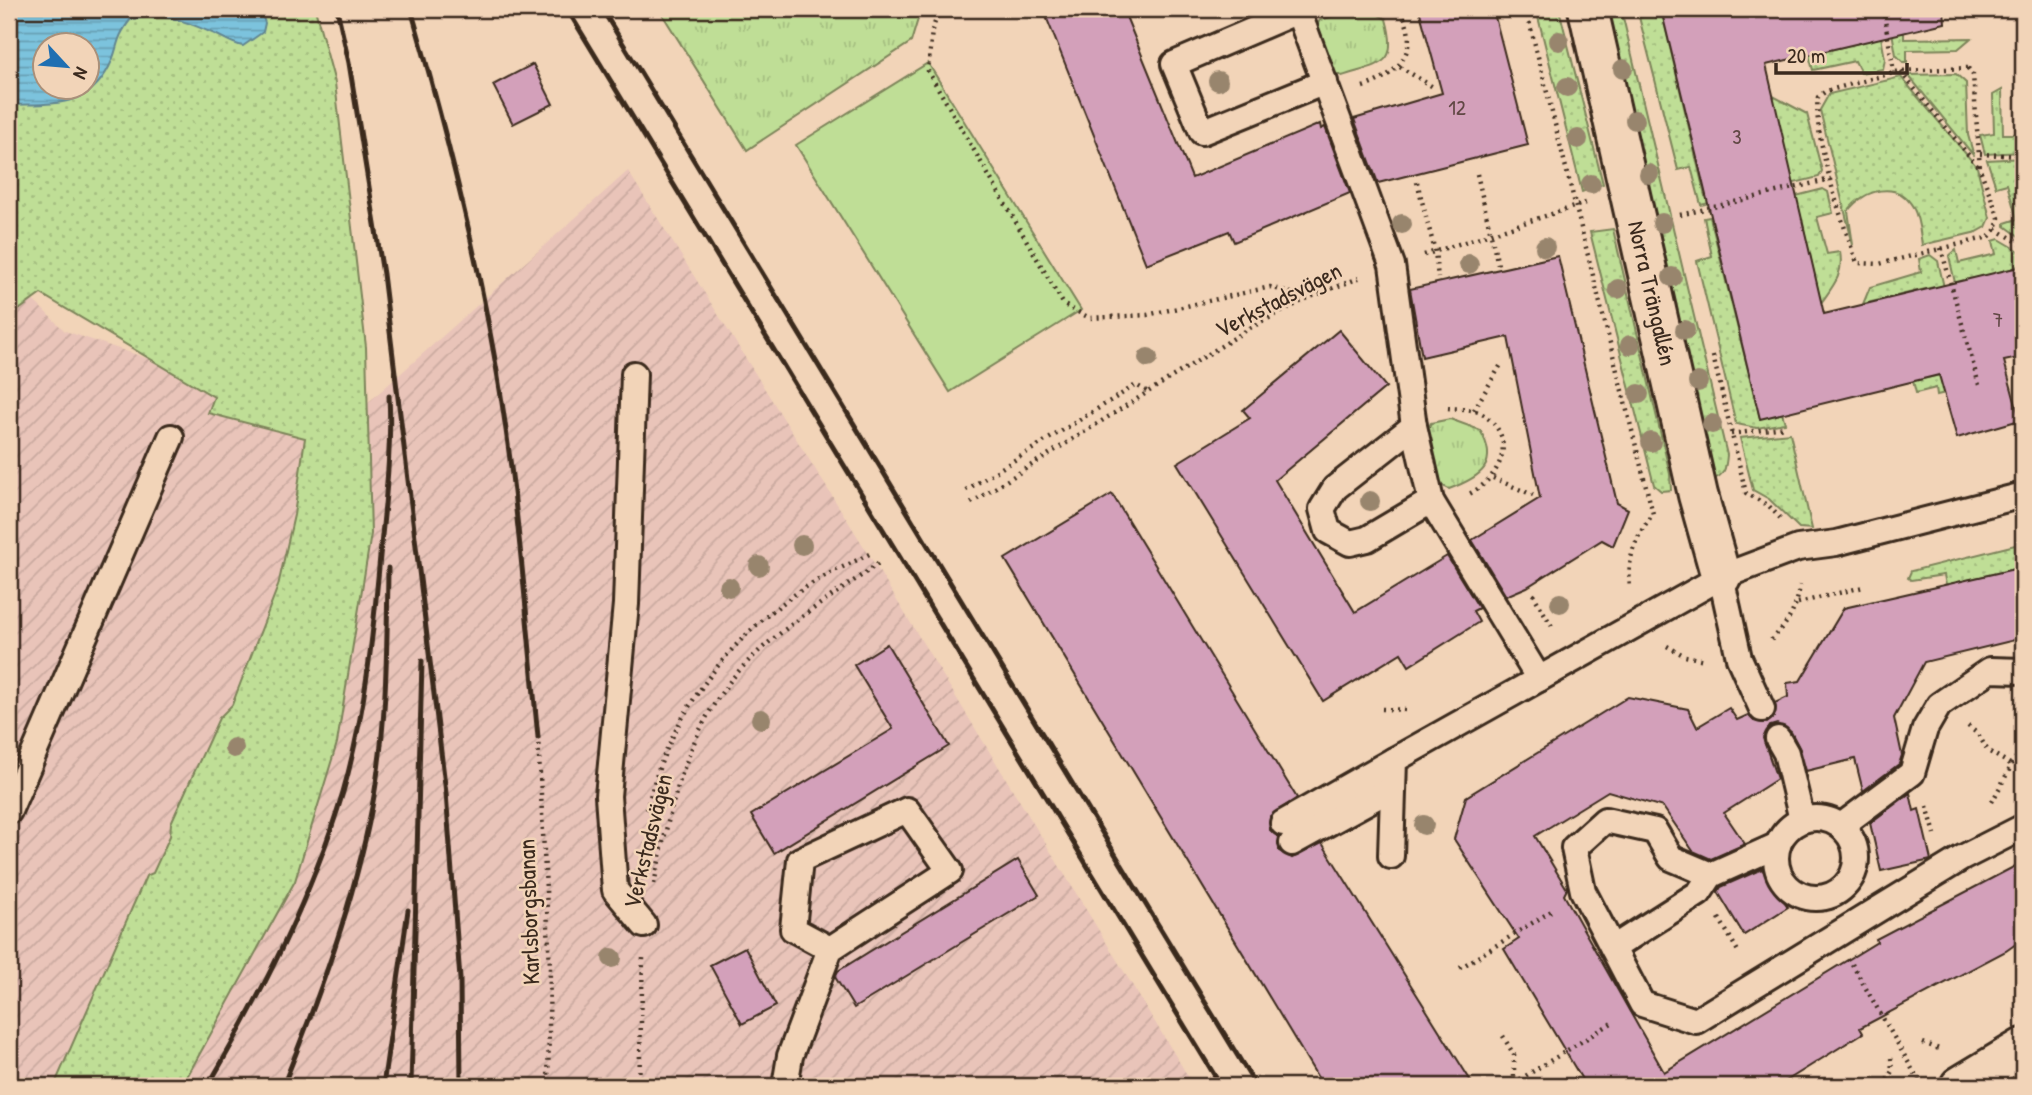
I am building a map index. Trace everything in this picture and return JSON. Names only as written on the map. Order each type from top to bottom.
[{"type":"street","name":"Norra Trängallén","points":[[1588,9],[1698,495],[1721,577]]},
{"type":"street","points":[[1960,1086],[2023,1048]]},
{"type":"lane","points":[[1328,89],[1202,132],[1174,64],[1298,12],[1328,89],[1392,265],[1413,418],[1434,506],[1539,679]]},
{"type":"lane","points":[[634,374],[626,604],[608,796],[615,890],[644,925]]},
{"type":"lane","points":[[1413,418],[1335,488],[1321,509],[1328,531],[1350,543],[1367,539],[1434,506]]},
{"type":"lane","points":[[9,811],[171,437]]},
{"type":"lane","points":[[1392,788],[1287,833],[1394,760],[1721,577],[1798,548],[1836,543],[2023,495]]},
{"type":"lane","points":[[1721,577],[1739,658],[1762,709]]},
{"type":"lane","points":[[1841,826],[1912,773],[1925,729],[1939,705],[1967,683],[1990,670],[2023,671]]},
{"type":"lane","points":[[1778,739],[1786,753],[1802,820]]},
{"type":"lane","points":[[1391,856],[1394,760]]},
{"type":"lane","points":[[785,1086],[790,1056],[830,949],[950,871],[907,810],[800,860],[793,929],[830,949]]},
{"type":"lane","points":[[1705,884],[1671,859],[1655,831],[1605,820],[1574,848],[1583,891],[1642,1004],[1696,1021],[1942,870],[2023,827]]},
{"type":"lane","points":[[1802,820],[1829,820],[1841,826],[1856,850],[1852,877],[1832,895],[1809,897],[1788,887],[1777,867],[1778,845],[1783,834],[1802,820]]},
{"type":"lane","points":[[1614,948],[1705,884],[1778,845]]},
{"type":"lane","points":[[1832,895],[1845,929]]},
{"type":"path","points":[[940,9],[932,30],[928,71],[1064,304],[1090,318],[1147,315],[1270,287],[1308,298]]},
{"type":"path","points":[[1328,89],[1387,78],[1400,67],[1404,58],[1406,20],[1399,9]]},
{"type":"path","points":[[1534,9],[1526,10],[1578,205],[1653,514]]},
{"type":"path","points":[[1883,9],[1897,71],[1980,169],[1999,218],[1996,229],[1989,237],[1879,264],[1857,263],[1831,179],[1816,109],[1818,97],[1826,91],[1897,71],[1968,68],[1973,75],[1980,169]]},
{"type":"path","points":[[1400,67],[1433,88]]},
{"type":"path","points":[[1980,154],[2023,156]]},
{"type":"path","points":[[1477,174],[1498,265]]},
{"type":"path","points":[[1680,215],[1831,179]]},
{"type":"path","points":[[1417,181],[1435,251],[1438,278]]},
{"type":"path","name":"Verkstadsvägen","points":[[971,503],[1250,328],[1308,298],[1392,265],[1578,205],[1630,193]]},
{"type":"path","points":[[1996,229],[2023,245]]},
{"type":"path","points":[[1941,248],[1979,385]]},
{"type":"path","points":[[1474,410],[1502,363]]},
{"type":"path","points":[[966,490],[1136,385],[1148,392]]},
{"type":"path","points":[[1413,418],[1446,408],[1474,410],[1486,416],[1499,434],[1503,457],[1493,478],[1434,506]]},
{"type":"path","points":[[1731,434],[1785,427]]},
{"type":"path","points":[[1493,478],[1533,495]]},
{"type":"path","points":[[645,821],[672,734],[709,679],[744,636],[806,587],[873,552]]},
{"type":"path","name":"Verkstadsvägen","points":[[639,1086],[644,925],[677,784],[696,738],[725,687],[767,646],[878,563]]},
{"type":"path","points":[[1798,603],[1863,587]]},
{"type":"path","points":[[1533,594],[1555,631]]},
{"type":"path","points":[[1939,705],[1979,734],[1988,751],[2012,765]]},
{"type":"path","name":"Karlsborgsbanan","points":[[538,737],[550,966],[548,1086]]},
{"type":"path","points":[[1912,773],[1930,814],[1942,870]]},
{"type":"path","points":[[1705,884],[1756,984]]},
{"type":"path","points":[[1460,968],[1583,891]]},
{"type":"path","points":[[1845,929],[1852,962],[1923,1086]]},
{"type":"path","points":[[1514,1084],[1642,1004]]},
{"type":"path","points":[[1503,1036],[1514,1055],[1514,1084]]},
{"type":"path","points":[[1884,1086],[1892,1071],[1891,1057]]},
{"type":"shaded area","points":[[628,171],[866,550],[1194,1086],[9,1086],[9,277],[65,331],[344,424]]},
{"type":"green space","points":[[9,9],[315,9],[335,83],[366,347],[371,534],[337,743],[295,881],[182,1086],[54,1086],[146,876],[153,873],[170,836],[171,823],[219,718],[232,705],[278,586],[294,515],[305,438],[208,413],[214,397],[41,294],[9,317]]},
{"type":"green space","points":[[659,9],[921,9],[911,42],[747,150]]},
{"type":"green space","points":[[1356,9],[1368,9],[1386,19],[1390,46],[1384,60],[1377,65],[1342,76],[1329,71],[1314,30],[1320,20]]},
{"type":"green space","points":[[1536,9],[1559,9],[1603,184],[1582,192]]},
{"type":"green space","points":[[1599,9],[1621,9],[1727,455],[1724,471],[1711,480]]},
{"type":"green space","points":[[1637,9],[1661,9],[1705,196],[1752,185],[1753,192],[1701,205],[1691,167],[1678,170]]},
{"type":"green space","points":[[1868,9],[1876,9],[1885,59],[1883,69],[1861,73],[1855,61],[1813,70],[1809,55],[1875,39]]},
{"type":"green space","points":[[1888,9],[1904,9],[1904,39],[1971,38],[1958,49],[1907,50],[1907,62],[1903,62],[1896,55]]},
{"type":"green space","points":[[928,63],[1081,310],[950,392],[796,145]]},
{"type":"green space","points":[[1956,74],[1966,83],[1968,135],[1974,156],[1908,75]]},
{"type":"green space","points":[[1901,77],[1977,167],[1990,218],[1986,227],[1977,232],[1922,245],[1918,220],[1906,198],[1889,190],[1880,191],[1862,198],[1848,211],[1853,245],[1820,110],[1829,94]]},
{"type":"green space","points":[[2002,90],[2003,134],[2023,134],[2023,152],[1985,154],[1980,135],[1994,133],[1993,95]]},
{"type":"green space","points":[[1773,96],[1807,114],[1822,171],[1819,177],[1762,191]]},
{"type":"green space","points":[[2023,158],[2023,239],[2005,226],[2005,223],[2017,219],[2007,184],[1996,187],[1987,160]]},
{"type":"green space","points":[[1823,189],[1828,192],[1833,213],[1817,217],[1827,254],[1840,252],[1841,267],[1837,279],[1821,303],[1796,196]]},
{"type":"green space","points":[[1710,217],[1760,418],[1782,413],[1785,423],[1757,428],[1736,424],[1697,261],[1712,256],[1704,218]]},
{"type":"green space","points":[[1613,229],[1670,474],[1671,490],[1661,491],[1654,485],[1590,232]]},
{"type":"green space","points":[[1999,239],[2023,253],[2023,266],[1964,281],[1978,385],[1949,256],[1956,250],[1959,263],[1996,254],[1993,241]]},
{"type":"green space","points":[[1930,255],[1938,261],[1967,388],[1937,395],[1936,388],[1916,393],[1913,381],[1954,372],[1934,287],[1863,304],[1870,287],[1921,272],[1919,259]]},
{"type":"green space","points":[[1450,419],[1480,430],[1488,452],[1484,468],[1478,474],[1449,489],[1441,485],[1427,430],[1431,423]]},
{"type":"green space","points":[[1790,433],[1812,529],[1799,528],[1769,499],[1753,490],[1740,438]]},
{"type":"green space","points":[[2023,543],[2023,567],[1946,585],[1944,575],[1911,580],[1908,578],[1911,571]]},
{"type":"water","points":[[9,9],[260,9],[265,23],[263,32],[243,46],[176,19],[131,19],[119,38],[112,60],[102,78],[102,32],[32,32],[32,102],[60,102],[10,105]]},
{"type":"building","points":[[1043,9],[1123,9],[1192,178],[1320,124],[1321,129],[1325,127],[1350,193],[1234,242],[1229,231],[1146,264]]},
{"type":"building","points":[[1419,9],[1493,9],[1528,145],[1378,183],[1354,119],[1442,93]]},
{"type":"building","points":[[1661,9],[1944,9],[1945,23],[1766,65],[1824,314],[2023,266],[2023,357],[2004,361],[2020,420],[1957,438],[1939,375],[1760,419]]},
{"type":"building","points":[[533,64],[553,104],[513,124],[493,85]]},
{"type":"building","points":[[1558,256],[1617,503],[1628,509],[1613,546],[1602,540],[1527,587],[1506,596],[1472,540],[1540,498],[1508,337],[1422,357],[1410,289]]},
{"type":"building","points":[[1339,330],[1386,387],[1275,480],[1355,612],[1447,556],[1479,608],[1473,611],[1479,622],[1409,666],[1401,653],[1323,701],[1177,463],[1250,418],[1243,410]]},
{"type":"building","points":[[1112,494],[1297,798],[1270,816],[1270,830],[1279,837],[1279,851],[1292,858],[1322,843],[1474,1086],[1323,1086],[1005,559]]},
{"type":"building","points":[[2023,567],[2023,638],[1924,662],[1894,718],[1902,755],[1899,764],[1863,791],[1855,759],[1806,771],[1800,749],[1791,732],[1777,724],[1770,726],[1763,738],[1777,779],[1724,813],[1745,844],[1711,859],[1693,851],[1663,807],[1608,791],[1535,836],[1567,889],[1564,895],[1664,1072],[1877,942],[1876,939],[2023,862],[2023,939],[2006,951],[1860,1028],[1863,1033],[1778,1086],[1586,1086],[1504,949],[1519,939],[1454,839],[1466,797],[1628,697],[1688,709],[1697,727],[1729,708],[1737,720],[1748,715],[1754,721],[1767,723],[1774,717],[1775,703],[1788,697],[1787,683],[1800,681],[1844,608]]},
{"type":"building","points":[[887,644],[949,746],[774,853],[751,815],[893,729],[854,665]]},
{"type":"building","points":[[1910,793],[1914,811],[1919,809],[1931,860],[1881,871],[1870,823]]},
{"type":"building","points":[[1018,860],[1039,895],[854,1008],[835,977],[838,971]]},
{"type":"building","points":[[1762,869],[1788,907],[1744,935],[1718,892],[1721,887]]},
{"type":"building","points":[[745,947],[776,1006],[742,1024],[710,965]]},
{"type":"railway","points":[[337,9],[349,63],[383,274],[446,793],[460,979],[461,1086]]},
{"type":"railway","points":[[411,9],[465,214],[500,388],[519,537],[538,737]]},
{"type":"railway","points":[[567,9],[1221,1086]]},
{"type":"railway","points":[[602,9],[1256,1086]]},
{"type":"railway","points":[[208,1086],[248,1015],[301,906],[331,831],[351,763],[363,704],[374,615],[388,476],[389,396]]},
{"type":"railway","points":[[283,1086],[334,949],[356,878],[372,807],[383,718],[388,568]]},
{"type":"railway","points":[[411,1086],[422,661]]},
{"type":"railway","points":[[383,1086],[408,910]]}]
